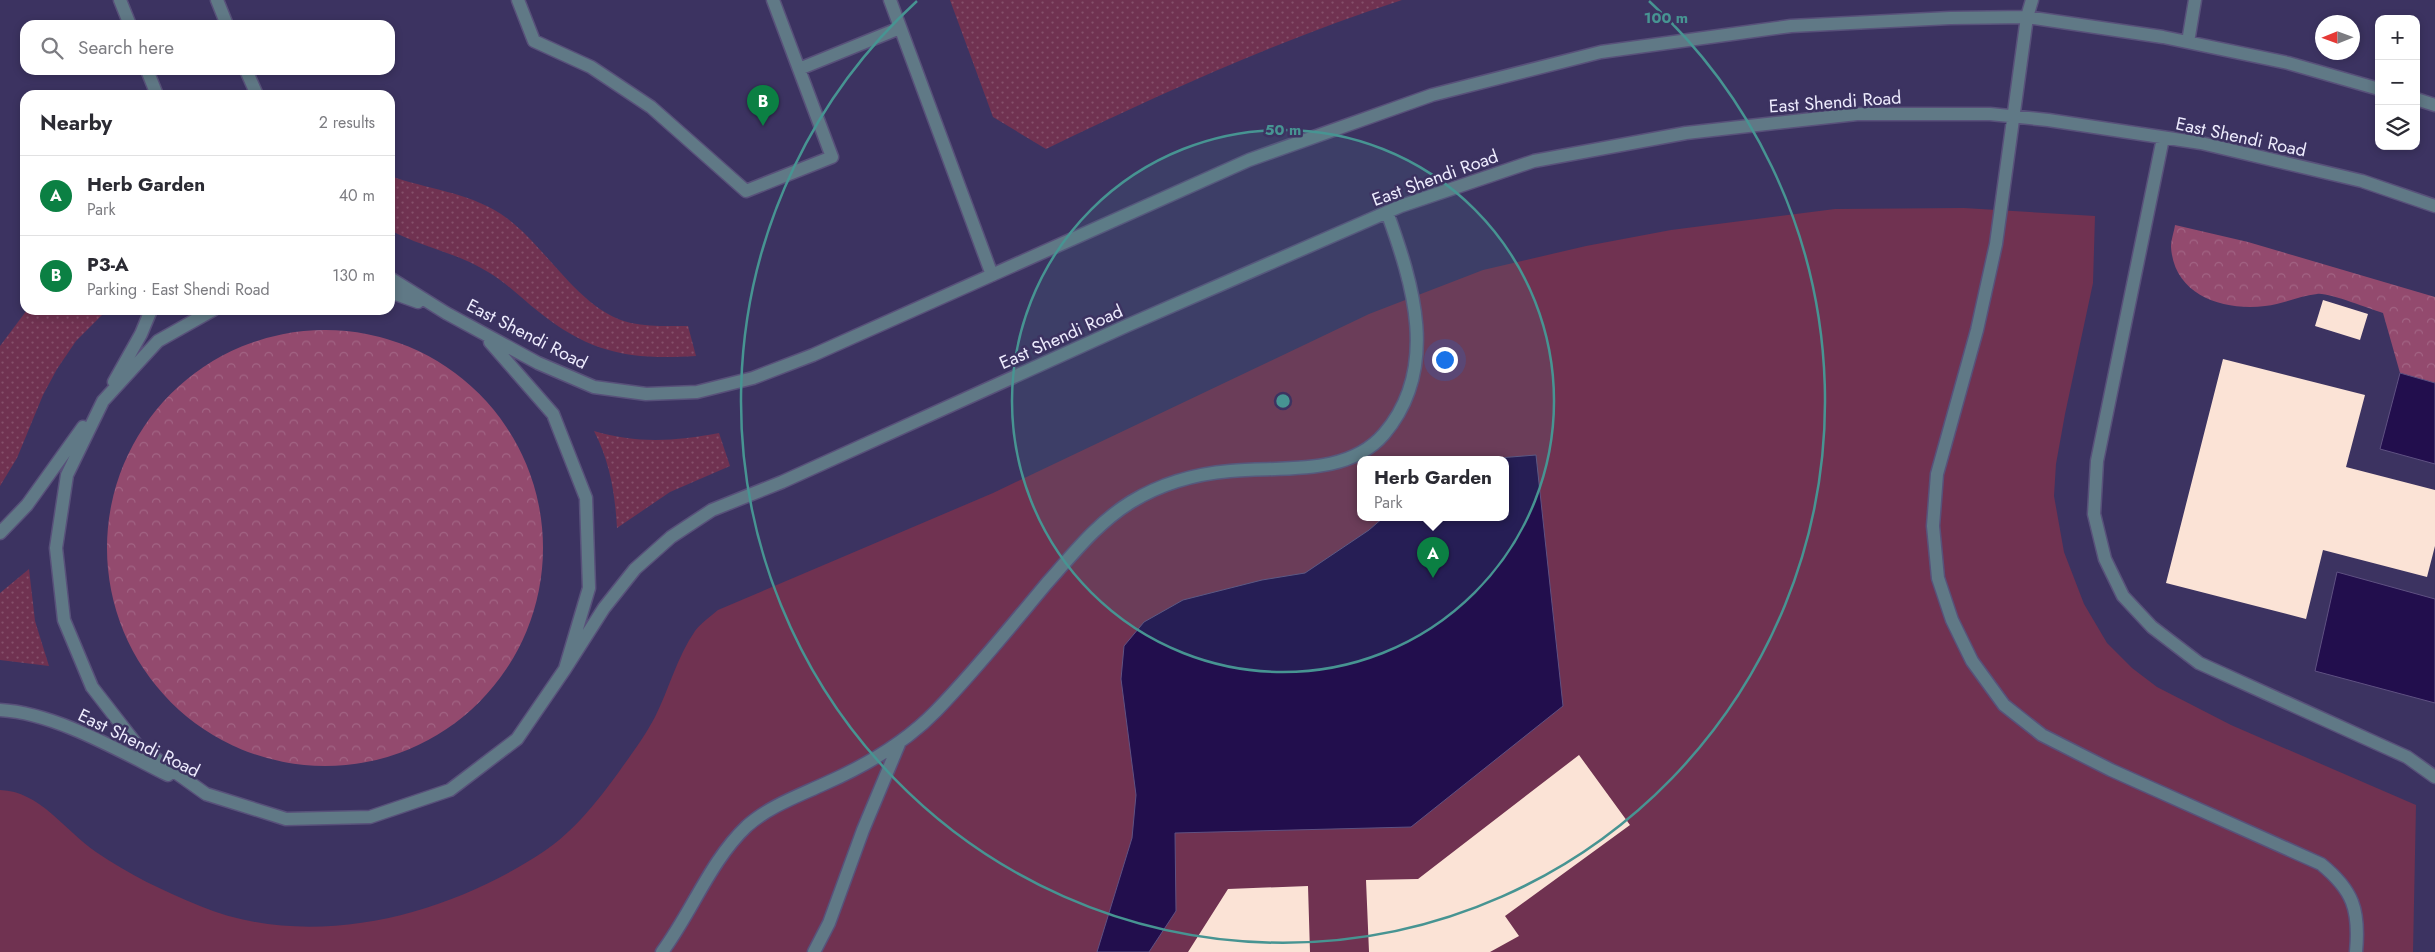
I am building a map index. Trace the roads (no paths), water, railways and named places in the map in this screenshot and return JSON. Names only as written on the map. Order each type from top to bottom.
[{"type":"street","points":[[120,0],[128,20]]},
{"type":"street","points":[[216,0],[225,20]]},
{"type":"street","points":[[518,0],[534,41],[590,67],[651,107],[746,191],[832,157],[773,0]]},
{"type":"street","points":[[890,0],[992,275]]},
{"type":"street","points":[[2032,0],[2027,17],[2013,116],[2005,192],[1996,244],[1977,330],[1937,474],[1934,526],[1938,578],[1952,620],[1972,661],[2004,705],[2042,735],[2111,770],[2321,864],[2340,879],[2355,905],[2358,937],[2356,952]]},
{"type":"street","points":[[2188,42],[2195,0]]},
{"type":"street","name":"East Shendi Road","points":[[446,313],[538,363],[594,387],[646,394],[696,392],[753,378],[813,354],[1249,160],[1432,95],[1601,52],[1791,26],[1950,18],[2027,17],[2188,42],[2288,63],[2375,88]]},
{"type":"street","points":[[799,68],[900,28]]},
{"type":"street","points":[[149,75],[154,90]]},
{"type":"street","points":[[248,75],[255,90]]},
{"type":"street","points":[[2420,100],[2435,105]]},
{"type":"street","name":"East Shendi Road","points":[[0,710],[14,710],[84,733],[206,794],[286,819],[370,818],[450,790],[517,739],[604,608],[635,569],[671,537],[712,510],[782,482],[1135,322],[1387,212],[1534,161],[1686,133],[1856,114],[1990,114],[2201,143],[2362,181],[2435,206]]},
{"type":"street","points":[[2163,138],[2097,461],[2094,514],[2105,559],[2123,596],[2152,627],[2199,663],[2407,757],[2435,777]]},
{"type":"street","points":[[662,952],[676,933],[726,850],[748,825],[778,805],[870,762],[899,744],[935,712],[1078,547],[1104,522],[1160,486],[1190,477],[1231,471],[1311,467],[1342,461],[1366,451],[1383,435],[1402,409],[1413,379],[1417,348],[1416,313],[1408,268],[1387,212]]},
{"type":"street","points":[[395,281],[494,345],[553,414],[586,498],[589,588],[565,669]]},
{"type":"street","points":[[395,294],[446,313]]},
{"type":"street","points":[[149,315],[141,334],[102,401],[67,475],[56,548],[64,620],[92,688],[137,745],[206,794]]},
{"type":"street","points":[[0,533],[27,505],[102,401],[158,341],[204,315]]},
{"type":"street","points":[[814,952],[829,923],[863,830],[899,744]]},
{"type":"place","name":"P3-A","points":[[763,126]]},
{"type":"place","name":"Herb Garden","points":[[1433,578]]}]
